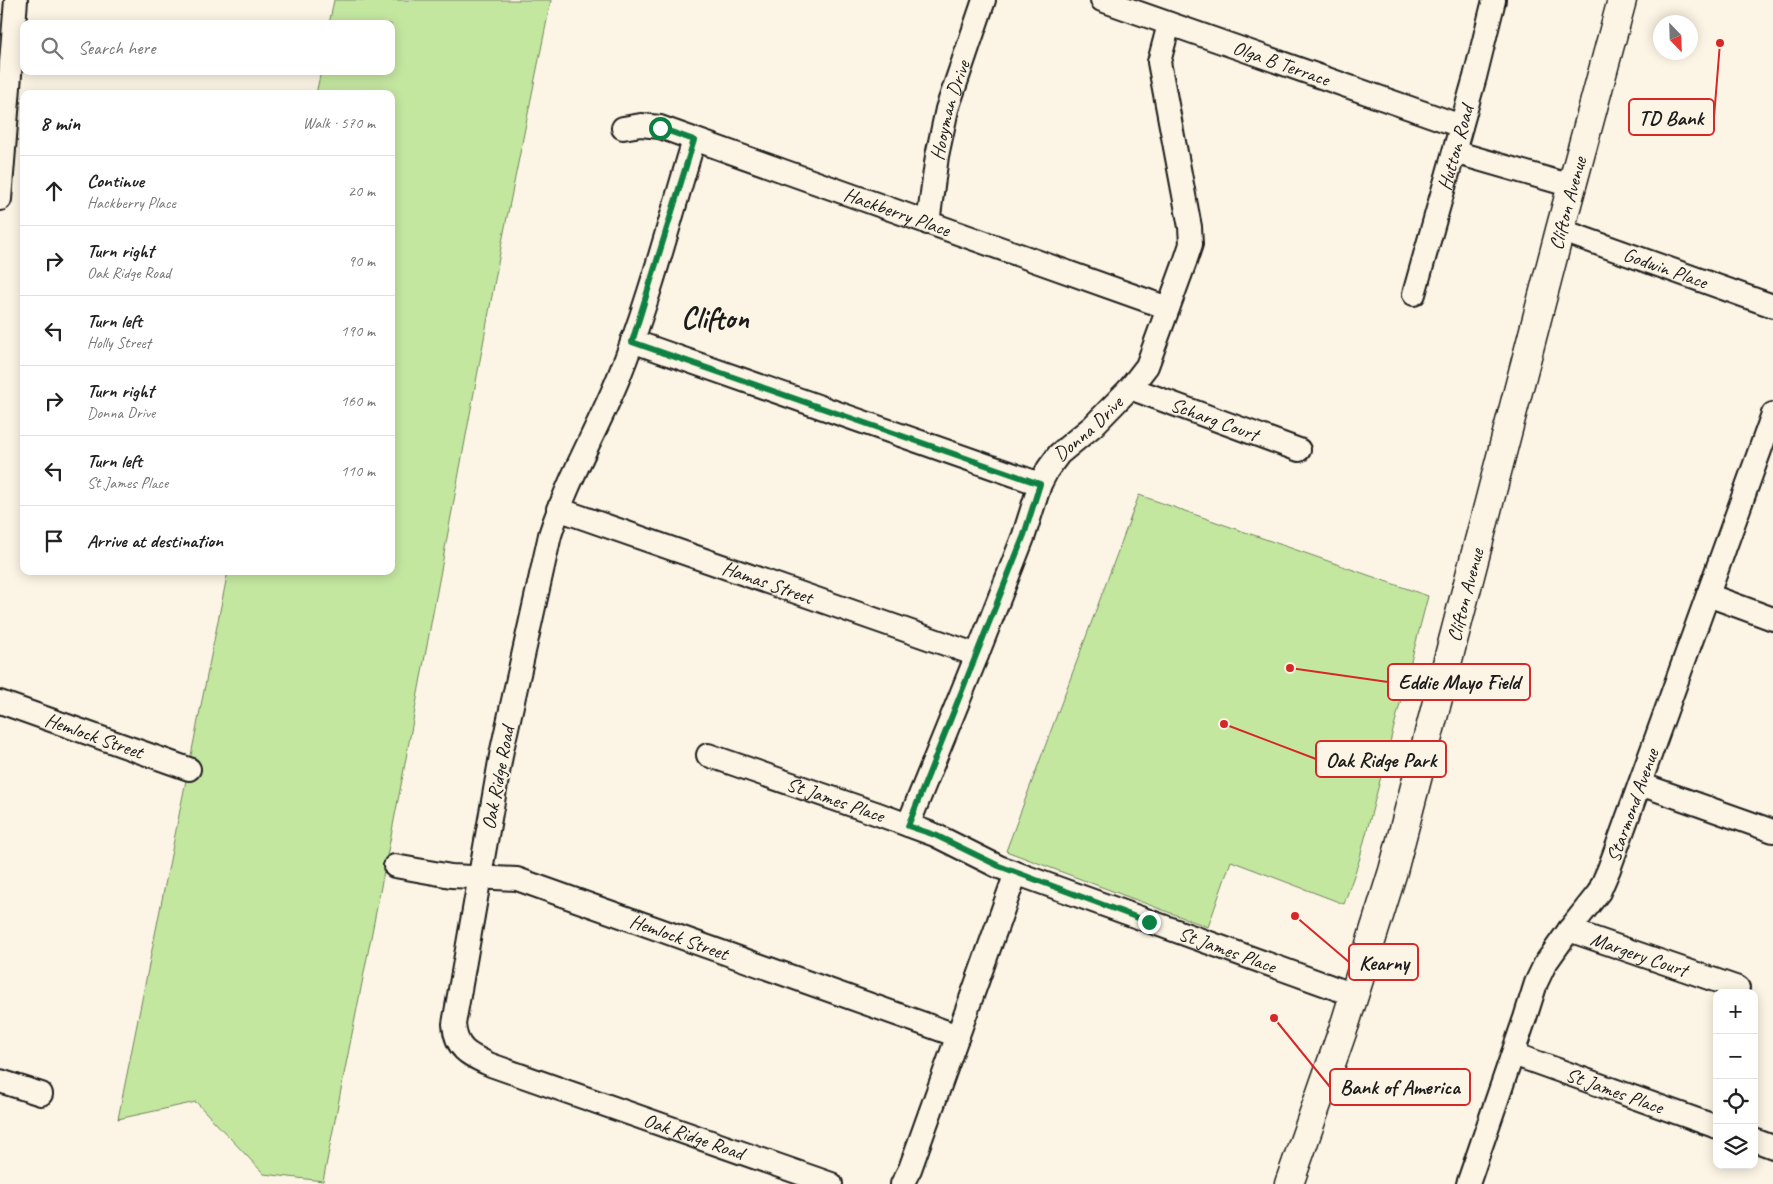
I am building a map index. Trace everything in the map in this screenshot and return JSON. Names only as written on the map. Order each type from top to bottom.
[{"type":"main road","name":"Clifton Avenue","points":[[1289,1184],[1354,995],[1390,880],[1622,0]]},
{"type":"street","points":[[0,199],[16,0]]},
{"type":"street","name":"Hooyman Drive","points":[[928,223],[937,156],[947,109],[984,0]]},
{"type":"street","name":"Olga B Terrace","points":[[1102,0],[1462,126]]},
{"type":"street","name":"Hutton Road","points":[[1414,294],[1462,126],[1494,0]]},
{"type":"street","name":"Donna Drive","points":[[908,826],[1024,535],[1040,484],[1058,454],[1093,426],[1130,388],[1147,366],[1191,244],[1190,227],[1159,62],[1169,24]]},
{"type":"street","name":"Hackberry Place","points":[[623,128],[641,125],[660,128],[1168,308]]},
{"type":"street","name":"Oak Ridge Road","points":[[694,140],[632,342],[618,379],[558,509],[550,535],[502,750],[454,1024],[455,1037],[461,1048],[473,1057],[491,1065],[831,1184]]},
{"type":"street","points":[[1454,152],[1572,186]]},
{"type":"street","name":"Godwin Place","points":[[1560,230],[1773,306]]},
{"type":"street","points":[[632,342],[1040,484]]},
{"type":"street","name":"Scharg Court","points":[[1130,388],[1298,450]]},
{"type":"street","name":"Starmond Avenue","points":[[1468,1184],[1536,983],[1545,964],[1599,892],[1609,869],[1773,414]]},
{"type":"street","name":"Hamas Street","points":[[558,509],[977,655]]},
{"type":"street","points":[[1708,595],[1773,619]]},
{"type":"street","name":"Hemlock Street","points":[[0,702],[189,769]]},
{"type":"street","name":"St James Place","points":[[708,755],[935,835],[1016,873],[1354,995]]},
{"type":"street","points":[[1640,784],[1773,830]]},
{"type":"street","name":"Hemlock Street","points":[[395,866],[451,876],[517,879],[958,1036]]},
{"type":"street","points":[[902,1184],[910,1169],[1016,873]]},
{"type":"street","name":"Margery Court","points":[[1569,930],[1738,988]]},
{"type":"street","name":"St James Place","points":[[1513,1054],[1713,1126]]},
{"type":"street","points":[[0,1081],[41,1094]]},
{"type":"street","points":[[1758,1141],[1773,1147]]},
{"type":"green space","points":[[334,0],[551,0],[502,242],[401,785],[323,1181],[264,1174],[196,1102],[118,1119],[227,575],[395,575],[395,90],[317,90],[320,75],[395,75],[395,20],[330,20]]},
{"type":"green space","points":[[1139,495],[1428,596],[1359,861],[1344,904],[1231,861],[1208,927],[1006,851]]},
{"type":"place","name":"TD Bank","points":[[1720,43]]},
{"type":"place","name":"Eddie Mayo Field","points":[[1290,668]]},
{"type":"place","name":"Oak Ridge Park","points":[[1224,724]]},
{"type":"place","name":"Kearny","points":[[1295,916]]},
{"type":"place","name":"Bank of America","points":[[1274,1018]]},
{"type":"district","name":"Clifton","points":[[715,318]]},
{"type":"route","points":[[660,128],[694,140],[632,342],[1040,484],[1024,535],[908,826],[935,835],[999,866],[1149,922]]}]
